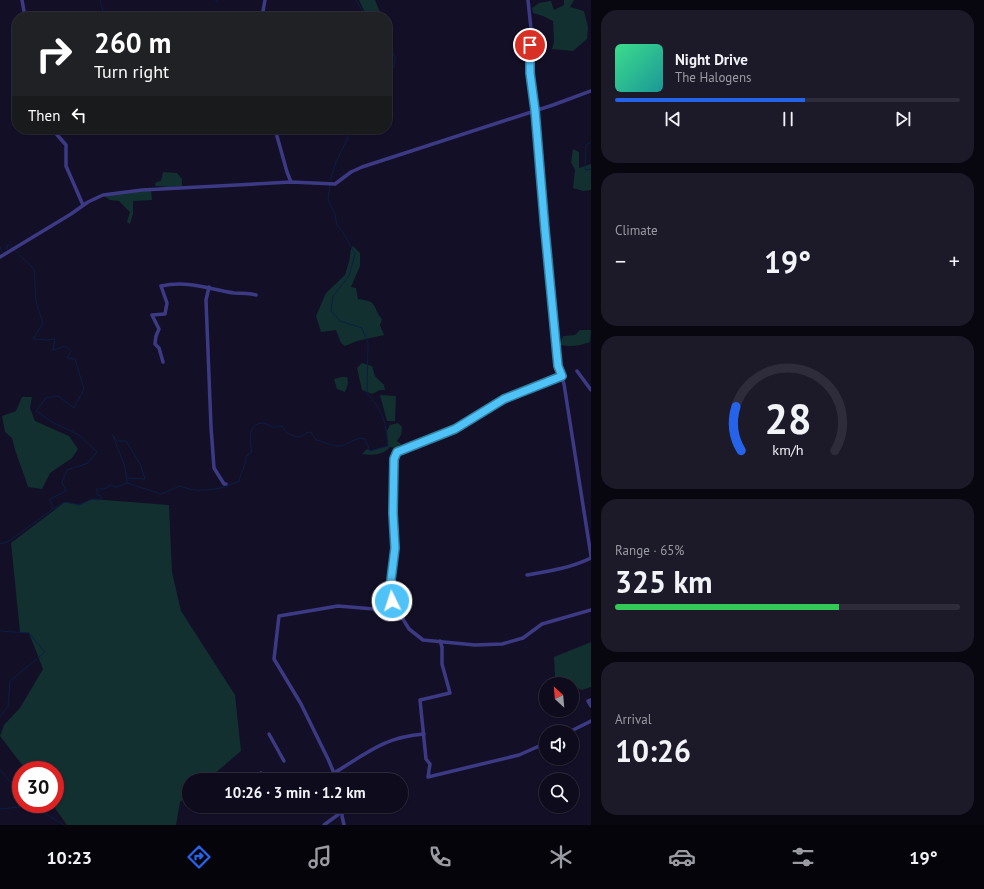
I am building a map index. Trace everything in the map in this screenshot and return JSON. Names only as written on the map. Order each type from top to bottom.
[{"type":"street","points":[[22,0],[24,12]]},
{"type":"street","points":[[263,12],[265,0]]},
{"type":"street","points":[[527,575],[560,570],[577,565],[591,557],[562,376],[558,366],[535,110],[530,73],[529,58],[531,29],[528,0]]},
{"type":"street","points":[[0,257],[71,214],[83,205],[103,195],[142,190],[291,182],[324,182],[336,184],[351,172],[362,167],[553,105],[591,90]]},
{"type":"street","points":[[56,134],[66,145],[66,166],[83,205]]},
{"type":"street","points":[[277,134],[291,182]]},
{"type":"street","points":[[163,362],[159,348],[155,344],[159,329],[152,315],[165,314],[167,303],[161,286],[173,283],[195,284],[256,295]]},
{"type":"street","points":[[209,287],[206,300],[214,468],[224,484],[226,484]]},
{"type":"street","points":[[578,371],[591,390]]},
{"type":"street","points":[[562,376],[504,399],[455,429],[397,452],[394,459],[393,513],[395,548],[391,580],[393,603],[409,629],[423,640],[475,645],[507,643],[523,638],[542,624],[591,610]]},
{"type":"street","points":[[393,603],[374,609],[338,606],[279,616],[274,659],[301,704],[334,773],[374,747],[394,738],[407,735],[424,734]]},
{"type":"street","points":[[440,641],[442,647],[442,664],[450,693],[420,700],[426,759],[430,764],[428,777],[519,755],[539,746]]},
{"type":"street","points":[[591,700],[588,701],[591,706]]},
{"type":"street","points":[[579,727],[591,721]]},
{"type":"street","points":[[270,734],[284,761]]},
{"type":"street","points":[[324,825],[340,813]]},
{"type":"street","points":[[343,813],[344,825]]},
{"type":"green space","points":[[359,0],[375,0],[380,12],[365,12]]},
{"type":"green space","points":[[564,0],[574,0],[570,7],[584,11],[588,27],[587,39],[573,51],[552,49],[554,42],[553,21],[533,13],[532,8],[539,3],[551,1],[554,10],[564,5]]},
{"type":"green space","points":[[573,149],[579,152],[579,168],[591,164],[591,190],[583,191],[573,188],[575,170],[571,162]]},
{"type":"green space","points":[[163,172],[177,173],[182,179],[182,186],[155,186],[156,182],[161,181]]},
{"type":"green space","points":[[151,190],[152,200],[133,201],[133,214],[130,224],[127,222],[130,212],[119,201],[110,200],[103,195]]},
{"type":"green space","points":[[353,246],[360,253],[360,266],[351,287],[356,288],[358,299],[365,300],[374,305],[382,319],[380,325],[384,335],[357,341],[345,346],[341,343],[336,330],[321,332],[316,316],[326,293],[345,275]]},
{"type":"green space","points":[[580,330],[591,330],[590,342],[575,346],[560,345],[563,336],[575,335]]},
{"type":"green space","points":[[362,363],[372,366],[375,376],[384,385],[385,390],[380,390],[372,394],[362,390],[357,368]]},
{"type":"green space","points":[[347,377],[348,379],[348,385],[345,392],[337,389],[334,379]]},
{"type":"green space","points":[[380,395],[396,396],[395,421],[387,421]]},
{"type":"green space","points":[[22,397],[32,397],[30,408],[35,421],[69,436],[78,449],[72,458],[50,473],[42,489],[28,487],[12,438],[5,432],[2,416],[16,411]]},
{"type":"green space","points":[[398,423],[402,427],[401,435],[397,441],[401,444],[396,448],[390,447],[384,452],[374,455],[362,454],[367,449],[371,451],[388,446],[387,431],[390,425]]},
{"type":"green space","points":[[92,499],[169,505],[172,572],[181,611],[235,695],[241,751],[215,773],[182,773],[182,800],[180,802],[176,825],[67,825],[58,813],[64,813],[64,761],[19,761],[0,736],[4,725],[20,708],[43,669],[29,633],[20,632],[11,543],[65,502],[79,505]]},
{"type":"green space","points":[[591,642],[591,687],[582,690],[579,689],[579,677],[556,677],[554,657]]},
{"type":"waterway","points":[[100,0],[103,12]]},
{"type":"waterway","points":[[215,0],[219,2]]},
{"type":"waterway","points":[[356,0],[363,12]]},
{"type":"waterway","points":[[392,52],[395,57],[394,67],[392,68]]},
{"type":"waterway","points":[[330,181],[336,162],[350,134]]},
{"type":"waterway","points":[[591,142],[586,145],[585,170],[591,169]]},
{"type":"waterway","points":[[53,509],[65,502],[79,505],[92,499],[99,500],[101,499],[101,496],[97,495],[97,489],[104,489],[110,485],[116,487],[127,483],[161,494],[180,486],[196,490],[207,490],[224,487],[239,482],[246,457],[252,451],[250,442],[252,429],[258,424],[264,423],[271,427],[282,426],[283,429],[293,436],[302,436],[311,432],[316,440],[335,446],[341,446],[361,438],[365,439],[370,451],[388,446],[383,417],[367,393],[368,343],[362,328],[340,321],[331,311],[333,296],[349,276],[355,254],[344,234],[337,225],[335,214],[328,200],[330,185]]},
{"type":"waterway","points":[[0,544],[9,541],[53,509],[50,499],[66,491],[62,482],[67,470],[88,463],[97,452],[79,435],[52,422],[36,411],[46,398],[58,396],[74,408],[84,389],[75,359],[67,358],[71,351],[65,346],[53,350],[55,339],[33,339],[43,323],[36,302],[34,269],[8,244],[7,249]]},
{"type":"waterway","points":[[0,247],[2,252]]},
{"type":"waterway","points":[[112,434],[117,441],[126,441],[140,464],[145,479],[127,478]]},
{"type":"waterway","points":[[113,436],[125,467],[127,483]]},
{"type":"waterway","points":[[0,631],[29,633],[45,652],[10,681],[8,706],[0,717]]},
{"type":"waterway","points":[[0,770],[12,784]]},
{"type":"waterway","points":[[0,809],[12,808]]},
{"type":"waterway","points":[[44,813],[64,825]]},
{"type":"route","points":[[392,601],[391,574],[395,548],[393,513],[394,459],[397,452],[449,432],[504,399],[562,376],[558,366],[551,294],[535,110],[530,73],[530,45]]}]
